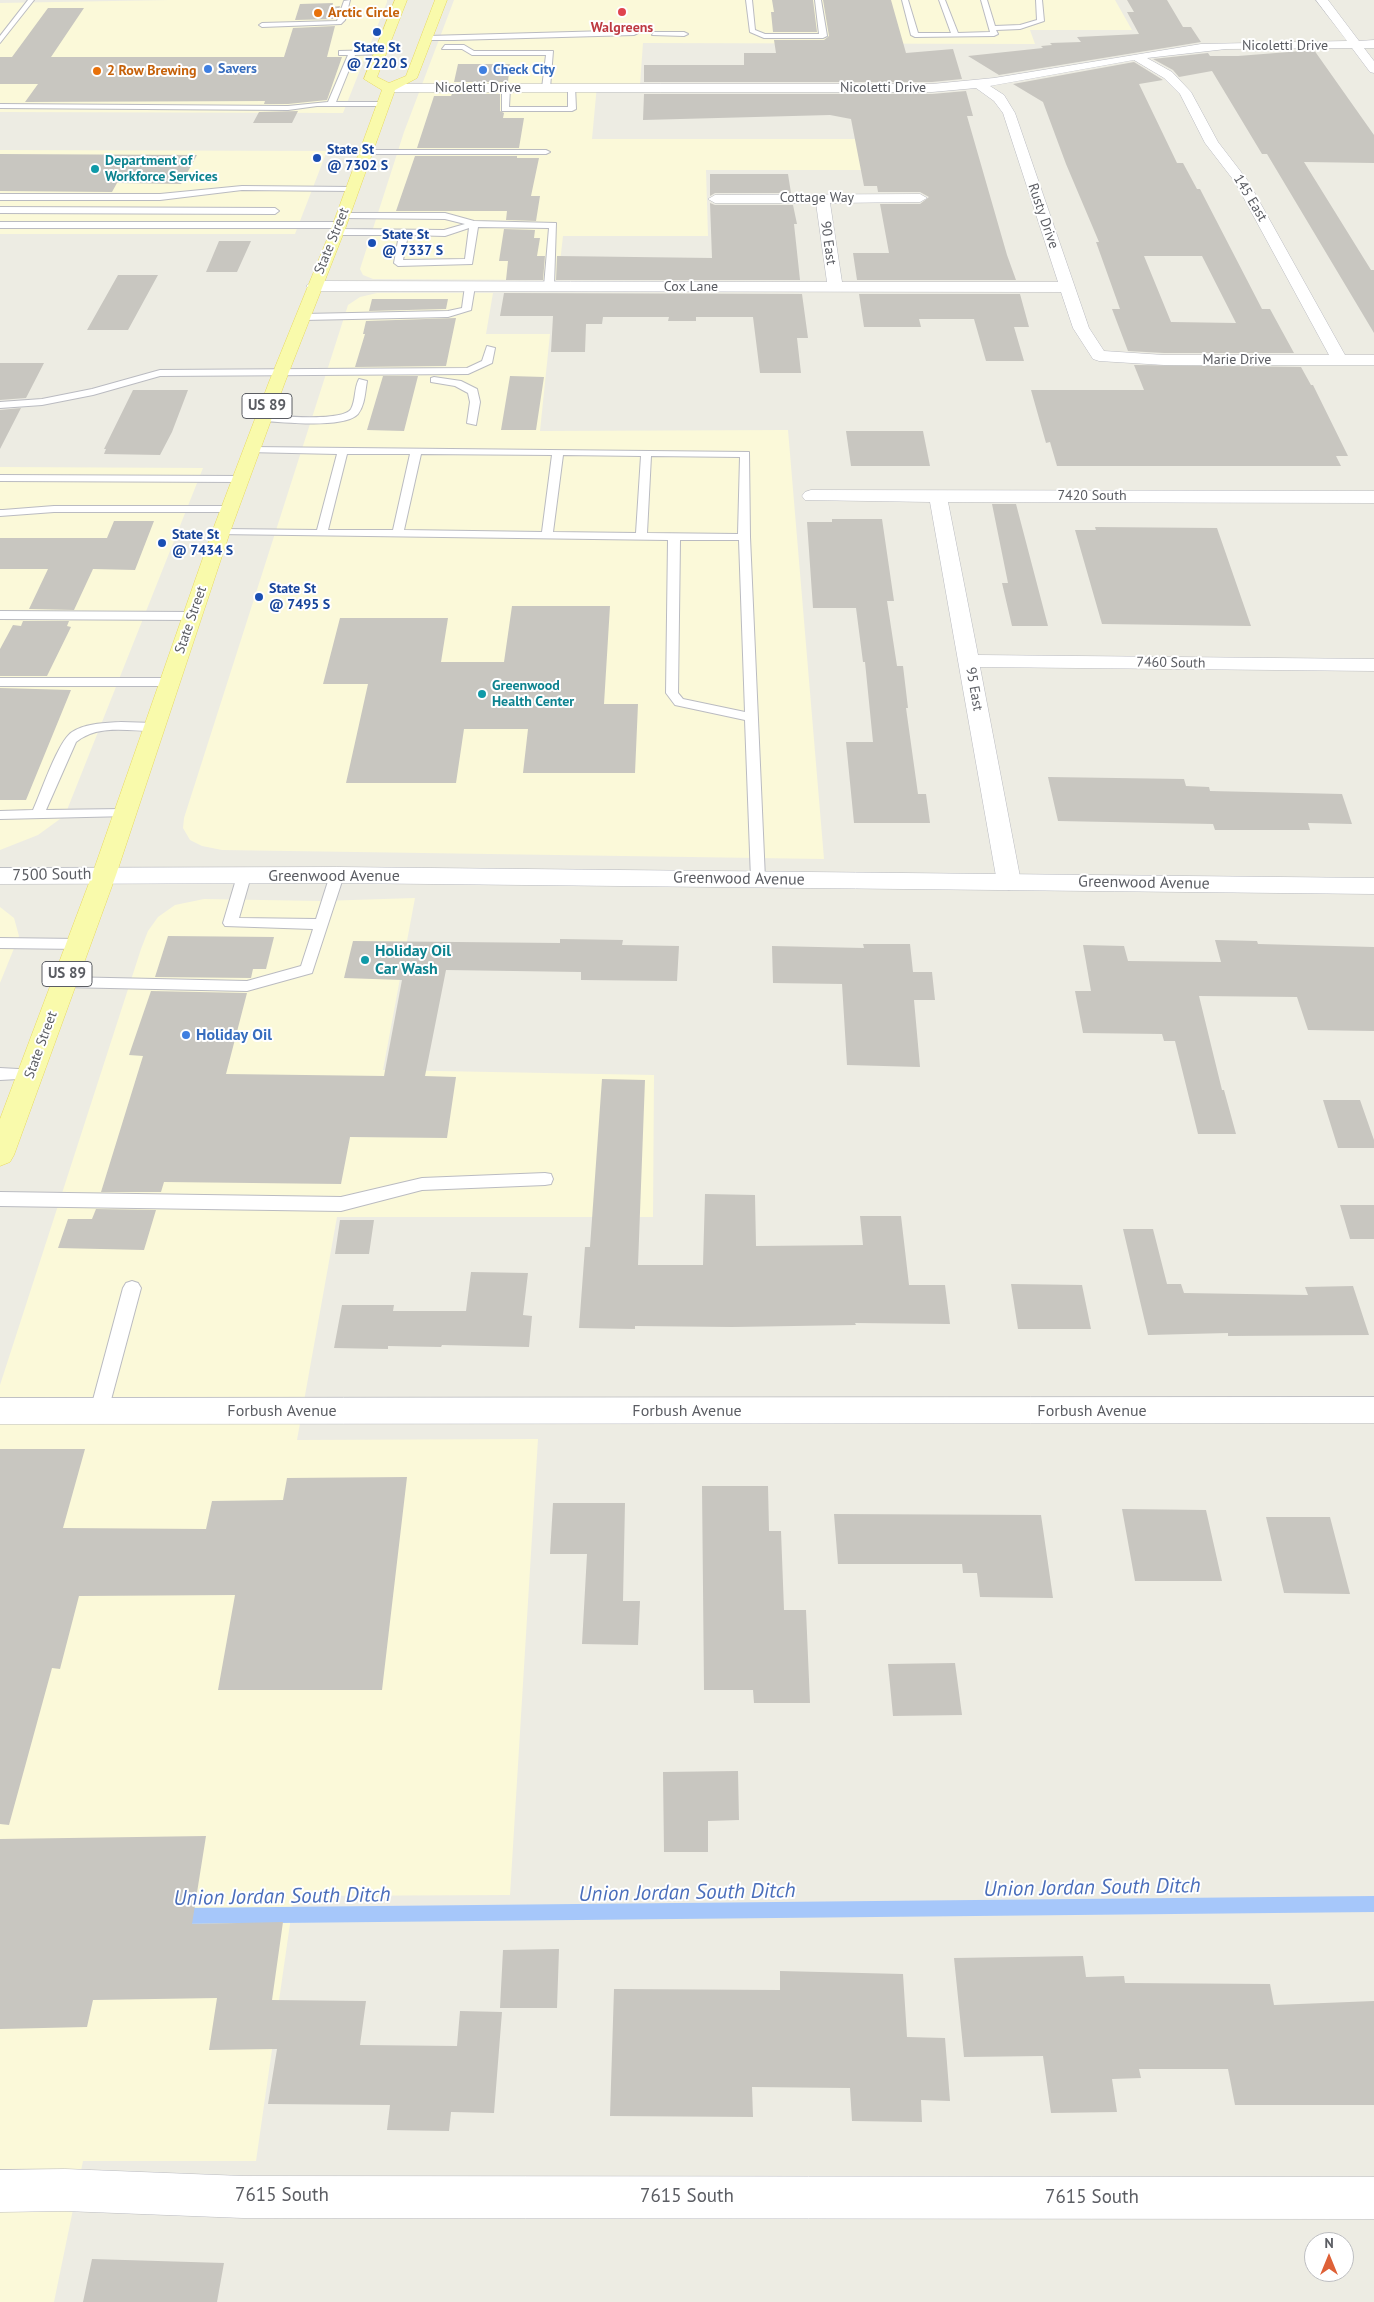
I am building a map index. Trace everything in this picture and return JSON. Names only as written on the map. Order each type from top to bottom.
[{"type":"main road","points":[[401,0],[370,79],[386,96],[411,78],[431,45],[441,0]]},
{"type":"main road","name":"State Street","points":[[0,1155],[104,875],[221,532],[263,418],[304,317],[314,286],[340,224],[386,96]]},
{"type":"street","points":[[1322,0],[1374,70]]},
{"type":"street","name":"Nicoletti Drive","points":[[386,96],[506,88],[924,88],[979,84],[1211,46],[1374,44]]},
{"type":"street","name":"145 East","points":[[1137,57],[1168,75],[1185,92],[1212,142],[1242,181],[1340,360]]},
{"type":"street","name":"Rusty Drive","points":[[979,84],[999,98],[1009,113],[1081,328],[1099,356]]},
{"type":"street","name":"Cottage Way","points":[[715,198],[920,198]]},
{"type":"street","name":"90 East","points":[[822,198],[835,287]]},
{"type":"street","name":"Cox Lane","points":[[314,286],[1067,287]]},
{"type":"street","name":"Marie Drive","points":[[1099,356],[1164,360],[1374,360]]},
{"type":"street","name":"7420 South","points":[[811,496],[1374,497]]},
{"type":"street","name":"95 East","points":[[938,496],[1009,882]]},
{"type":"street","name":"7460 South","points":[[969,661],[1374,665]]},
{"type":"street","name":"Greenwood Avenue","points":[[104,875],[337,875],[1374,886]]},
{"type":"street","name":"7500 South","points":[[0,876],[104,875]]},
{"type":"street","name":"Forbush Avenue","points":[[0,1411],[1374,1410]]},
{"type":"street","name":"7615 South","points":[[0,2190],[66,2190],[253,2197],[1374,2198]]},
{"type":"lane","points":[[0,42],[31,0]]},
{"type":"lane","points":[[749,0],[752,31],[764,36],[823,36],[818,0]]},
{"type":"lane","points":[[905,0],[915,35],[994,34],[984,0]]},
{"type":"lane","points":[[942,0],[955,35]]},
{"type":"lane","points":[[993,28],[1020,27],[1041,21],[1039,0]]},
{"type":"lane","points":[[262,25],[339,24],[348,1]]},
{"type":"lane","points":[[431,45],[536,35],[634,34]]},
{"type":"lane","points":[[654,34],[684,34]]},
{"type":"lane","points":[[431,45],[464,47],[472,53],[550,53],[546,88]]},
{"type":"lane","points":[[340,52],[380,52]]},
{"type":"lane","points":[[330,104],[352,52]]},
{"type":"lane","points":[[506,88],[505,109],[572,109],[572,88]]},
{"type":"lane","points":[[0,106],[288,108],[386,96]]},
{"type":"lane","points":[[366,152],[546,152]]},
{"type":"lane","points":[[0,197],[160,197],[242,188],[280,200]]},
{"type":"lane","points":[[0,210],[186,210],[280,200],[352,189]]},
{"type":"lane","points":[[179,225],[194,193]]},
{"type":"lane","points":[[269,225],[280,200]]},
{"type":"lane","points":[[0,225],[340,224],[444,216],[474,224],[553,225],[549,286]]},
{"type":"lane","points":[[340,224],[404,233],[444,233],[474,224]]},
{"type":"lane","points":[[404,233],[398,262],[469,262],[474,224]]},
{"type":"lane","points":[[304,317],[448,314],[466,310],[470,286]]},
{"type":"lane","points":[[279,377],[468,371],[487,363],[490,348]]},
{"type":"lane","points":[[0,405],[42,402],[92,392],[160,373],[362,381],[446,381],[467,386],[474,391],[476,397],[472,423]]},
{"type":"lane","points":[[263,418],[344,417],[352,414],[355,409],[362,381]]},
{"type":"lane","points":[[251,450],[745,454],[744,537],[758,879]]},
{"type":"lane","points":[[322,533],[344,450]]},
{"type":"lane","points":[[398,533],[416,451]]},
{"type":"lane","points":[[547,535],[558,452]]},
{"type":"lane","points":[[641,536],[646,453]]},
{"type":"lane","points":[[0,478],[241,479]]},
{"type":"lane","points":[[1,515],[54,509],[230,509]]},
{"type":"lane","points":[[221,532],[744,537]]},
{"type":"lane","points":[[674,536],[672,693],[679,702],[751,717]]},
{"type":"lane","points":[[0,615],[192,616]]},
{"type":"lane","points":[[0,682],[169,682]]},
{"type":"lane","points":[[38,814],[67,746],[74,735],[94,728],[154,728]]},
{"type":"lane","points":[[0,814],[124,813]]},
{"type":"lane","points":[[64,982],[247,986],[307,969],[337,875]]},
{"type":"lane","points":[[244,876],[230,922],[321,924]]},
{"type":"lane","points":[[0,943],[78,944]]},
{"type":"lane","points":[[0,1074],[30,1074]]},
{"type":"lane","points":[[0,1198],[341,1204],[422,1184],[545,1179]]},
{"type":"lane","points":[[98,1411],[132,1288]]},
{"type":"shaded area","points":[[170,0],[387,0],[387,2],[343,113],[0,112],[0,3]]},
{"type":"shaded area","points":[[454,0],[1115,0],[1132,30],[1030,30],[1035,44],[643,43],[640,85],[597,85],[592,139],[910,139],[917,170],[706,170],[708,236],[563,236],[558,280],[373,279],[363,275],[360,269],[404,132]]},
{"type":"shaded area","points":[[0,150],[327,151],[295,234],[0,234]]},
{"type":"shaded area","points":[[377,293],[493,293],[486,334],[550,334],[540,431],[788,430],[824,859],[222,850],[202,846],[190,840],[183,828],[184,818],[348,305],[360,297]]},
{"type":"shaded area","points":[[0,467],[203,468],[67,810],[60,819],[38,835],[0,850]]},
{"type":"shaded area","points":[[415,898],[383,1070],[654,1075],[653,1217],[337,1217],[297,1440],[538,1439],[510,1895],[294,1896],[256,2161],[83,2161],[54,2302],[0,2302],[0,1385],[141,949],[148,931],[158,917],[175,905],[204,899],[321,901]]},
{"type":"shaded area","points":[[0,907],[14,918],[19,936],[0,983]]},
{"type":"building","points":[[772,0],[813,0],[817,32],[773,32],[771,12],[774,12]]},
{"type":"building","points":[[823,0],[891,0],[906,53],[953,49],[962,79],[932,82],[644,82],[644,65],[744,65],[744,53],[776,53],[774,40],[824,40],[829,36]]},
{"type":"building","points":[[1127,0],[1167,0],[1183,27],[1191,27],[1201,42],[999,75],[968,56],[1043,48],[1041,46],[1052,45],[1050,43],[1081,42],[1077,37],[1139,34],[1127,12],[1134,12]]},
{"type":"building","name":"Arctic Circle","points":[[333,3],[332,7],[340,6],[336,19],[295,20],[300,4]]},
{"type":"building","points":[[48,8],[84,8],[51,57],[284,57],[293,28],[335,26],[327,57],[342,57],[327,100],[288,104],[264,104],[265,101],[25,102],[38,84],[0,84],[0,57],[12,57]]},
{"type":"building","points":[[1314,50],[1374,135],[1374,163],[1304,162],[1371,270],[1374,270],[1374,333],[1267,154],[1262,154],[1212,71],[1179,77],[1173,70],[1153,59],[1208,53],[1210,56],[1238,56]]},
{"type":"building","points":[[1134,62],[1163,80],[1139,84],[1177,163],[1183,163],[1197,189],[1200,189],[1262,309],[1270,309],[1294,353],[1164,353],[1128,351],[1112,309],[1120,309],[1096,242],[1099,242],[1066,164],[1043,102],[1013,84]],"holes":[[[1144,256],[1202,256],[1236,323],[1171,322]]]},
{"type":"building","name":"Check City","points":[[458,64],[510,64],[508,82],[454,82]]},
{"type":"building","points":[[966,91],[973,116],[967,116],[1016,280],[857,280],[853,253],[889,253],[880,204],[920,204],[929,197],[920,192],[878,192],[877,186],[864,186],[851,119],[830,115],[643,120],[644,94],[932,94]]},
{"type":"building","points":[[452,94],[500,94],[500,111],[504,113],[503,118],[524,118],[519,148],[417,148],[434,96],[451,96]]},
{"type":"building","points":[[298,111],[292,123],[253,123],[259,112]]},
{"type":"building","name":"Department of Workforce Services","points":[[0,154],[197,155],[181,184],[117,183],[112,192],[0,191]]},
{"type":"building","points":[[415,156],[517,156],[517,158],[539,158],[531,196],[540,196],[536,221],[506,220],[507,211],[396,211]]},
{"type":"building","points":[[710,174],[788,174],[791,193],[715,193],[710,196]]},
{"type":"building","points":[[710,203],[715,205],[793,205],[797,224],[794,224],[800,280],[556,280],[557,256],[712,258]]},
{"type":"building","points":[[504,229],[535,230],[534,238],[540,238],[537,256],[545,256],[543,280],[506,280],[508,261],[499,261]]},
{"type":"building","points":[[219,241],[251,241],[237,272],[206,272]]},
{"type":"building","points":[[118,275],[158,275],[128,330],[87,330]]},
{"type":"building","points":[[504,293],[802,294],[808,338],[797,338],[801,373],[760,373],[753,317],[696,317],[696,321],[668,321],[669,317],[603,317],[602,324],[586,324],[585,352],[551,352],[553,316],[500,316]]},
{"type":"building","points":[[859,294],[1020,294],[1029,327],[1014,327],[1024,361],[986,361],[974,319],[919,319],[921,327],[864,327]]},
{"type":"building","points":[[372,299],[448,299],[446,309],[369,311]]},
{"type":"building","points":[[456,318],[446,366],[355,367],[365,334],[363,334],[366,321]]},
{"type":"building","points":[[0,363],[44,363],[26,398],[0,400]]},
{"type":"building","points":[[1134,365],[1301,367],[1311,385],[1313,385],[1348,456],[1336,456],[1341,466],[1057,466],[1050,442],[1046,443],[1031,390],[1144,390]]},
{"type":"building","points":[[383,376],[418,376],[404,431],[367,430]]},
{"type":"building","points":[[510,376],[544,377],[536,430],[501,430]]},
{"type":"building","points":[[133,390],[188,390],[172,432],[160,455],[104,454],[106,449],[104,449]]},
{"type":"building","points":[[21,408],[0,449],[0,410]]},
{"type":"building","points":[[846,431],[923,431],[930,466],[851,466]]},
{"type":"building","points":[[992,504],[1016,504],[1048,626],[1012,626],[1002,583],[1008,583]]},
{"type":"building","points":[[832,519],[882,519],[894,601],[887,601],[897,666],[903,666],[908,708],[906,708],[918,794],[926,794],[930,823],[854,823],[846,742],[873,742],[865,662],[863,662],[856,608],[813,608],[807,522],[832,522]]},
{"type":"building","points":[[114,521],[154,521],[135,570],[93,569],[74,610],[29,609],[48,569],[0,569],[0,538],[107,538]]},
{"type":"building","points":[[1095,527],[1217,528],[1251,626],[1102,624],[1075,530],[1096,530]]},
{"type":"building","name":"Greenwood Health Center","points":[[512,606],[610,606],[604,704],[638,704],[635,773],[523,773],[528,729],[464,729],[456,783],[346,783],[368,684],[323,684],[340,618],[448,618],[441,662],[504,662]]},
{"type":"building","points":[[23,621],[69,621],[67,626],[71,627],[47,676],[0,676],[0,649],[13,625],[21,626]]},
{"type":"building","points":[[0,688],[71,690],[26,800],[0,800]]},
{"type":"building","points":[[1048,777],[1184,779],[1186,786],[1209,787],[1210,791],[1342,794],[1352,824],[1308,823],[1310,830],[1215,830],[1213,824],[1058,821]]},
{"type":"building","points":[[168,936],[274,937],[266,969],[253,969],[251,978],[155,977]]},
{"type":"building","points":[[560,939],[623,940],[622,945],[679,946],[677,981],[581,980],[581,972],[446,970],[425,1076],[456,1077],[447,1138],[350,1137],[341,1184],[164,1182],[161,1192],[101,1192],[143,1056],[129,1055],[151,991],[247,993],[226,1074],[384,1076],[402,980],[344,978],[353,941],[560,943]]},
{"type":"building","points":[[1215,940],[1257,941],[1258,944],[1374,947],[1374,1031],[1308,1030],[1297,997],[1199,996],[1222,1090],[1224,1090],[1236,1134],[1198,1134],[1175,1041],[1164,1041],[1162,1034],[1083,1033],[1075,991],[1091,991],[1083,945],[1124,946],[1128,961],[1221,962]]},
{"type":"building","points":[[863,944],[910,944],[913,972],[932,972],[935,1000],[914,1000],[920,1067],[847,1065],[842,984],[773,983],[772,946],[864,948]]},
{"type":"building","points":[[602,1079],[645,1080],[638,1265],[703,1265],[705,1194],[755,1195],[756,1246],[863,1245],[860,1216],[901,1216],[909,1285],[945,1285],[950,1324],[855,1323],[856,1325],[635,1326],[635,1329],[579,1328],[585,1247],[590,1247]]},
{"type":"building","points":[[1323,1100],[1360,1100],[1374,1140],[1374,1148],[1338,1148]]},
{"type":"building","points":[[1340,1205],[1374,1205],[1374,1239],[1350,1239]]},
{"type":"building","points":[[96,1209],[156,1210],[144,1250],[58,1248],[68,1219],[92,1219]]},
{"type":"building","points":[[340,1220],[374,1220],[369,1254],[335,1254]]},
{"type":"building","points":[[1123,1229],[1153,1229],[1167,1284],[1181,1284],[1184,1293],[1308,1295],[1305,1287],[1353,1286],[1369,1335],[1228,1336],[1228,1333],[1148,1335]]},
{"type":"building","points":[[471,1272],[528,1273],[523,1315],[532,1316],[529,1347],[442,1345],[441,1347],[388,1346],[388,1349],[334,1348],[342,1305],[394,1305],[393,1311],[466,1311]]},
{"type":"building","points":[[1011,1284],[1082,1285],[1091,1329],[1018,1329]]},
{"type":"building","points":[[0,1449],[85,1449],[63,1528],[206,1529],[212,1501],[283,1500],[287,1478],[407,1477],[382,1690],[218,1690],[235,1595],[79,1596],[60,1669],[52,1668],[9,1825],[0,1824]]},
{"type":"building","points":[[702,1486],[768,1486],[769,1531],[781,1531],[784,1610],[806,1610],[810,1703],[754,1703],[753,1690],[704,1690]]},
{"type":"building","points":[[553,1503],[625,1503],[623,1601],[640,1601],[638,1645],[582,1644],[587,1554],[550,1554]]},
{"type":"building","points":[[1122,1509],[1206,1510],[1222,1581],[1135,1581]]},
{"type":"building","points":[[834,1514],[1041,1515],[1053,1598],[980,1597],[977,1573],[963,1573],[962,1564],[838,1564]]},
{"type":"building","points":[[1266,1517],[1330,1517],[1350,1594],[1284,1593]]},
{"type":"building","points":[[955,1663],[962,1715],[893,1716],[888,1664]]},
{"type":"building","points":[[738,1771],[739,1820],[708,1821],[708,1852],[664,1852],[663,1772]]},
{"type":"building","points":[[206,1836],[192,1924],[283,1922],[272,2000],[366,2001],[360,2045],[457,2046],[460,2011],[502,2012],[494,2113],[451,2112],[449,2131],[387,2130],[390,2105],[268,2104],[277,2049],[209,2050],[217,1998],[93,2000],[87,2027],[0,2029],[0,1839]]},
{"type":"building","points":[[559,1949],[557,2008],[500,2008],[503,1950]]},
{"type":"building","points":[[1083,1956],[1086,1977],[1124,1976],[1125,1983],[1270,1984],[1274,2005],[1374,2001],[1374,2105],[1235,2105],[1228,2069],[1139,2069],[1141,2078],[1112,2079],[1117,2112],[1051,2113],[1043,2056],[964,2057],[954,1958]]},
{"type":"building","points":[[780,1971],[903,1974],[907,2037],[945,2038],[950,2101],[921,2100],[922,2122],[852,2121],[850,2088],[752,2087],[753,2117],[610,2116],[614,1989],[780,1990]]},
{"type":"building","points":[[92,2259],[224,2263],[217,2302],[83,2302]]},
{"type":"waterway","name":"Union Jordan South Ditch","points":[[178,1916],[1374,1904]]},
{"type":"place","name":"Walgreens","points":[[622,12]]},
{"type":"place","name":"Arctic Circle","points":[[318,13]]},
{"type":"place","name":"State St @ 7220 S","points":[[377,32]]},
{"type":"place","name":"Savers","points":[[208,69]]},
{"type":"place","name":"Check City","points":[[483,70]]},
{"type":"place","name":"2 Row Brewing","points":[[97,71]]},
{"type":"place","name":"State St @ 7302 S","points":[[317,158]]},
{"type":"place","name":"Department of Workforce Services","points":[[95,169]]},
{"type":"place","name":"State St @ 7337 S","points":[[372,243]]},
{"type":"place","name":"State St @ 7434 S","points":[[162,543]]},
{"type":"place","name":"State St @ 7495 S","points":[[259,597]]},
{"type":"place","name":"Greenwood Health Center","points":[[482,694]]},
{"type":"place","name":"Holiday Oil Car Wash","points":[[365,960]]},
{"type":"place","name":"Holiday Oil","points":[[186,1035]]}]
